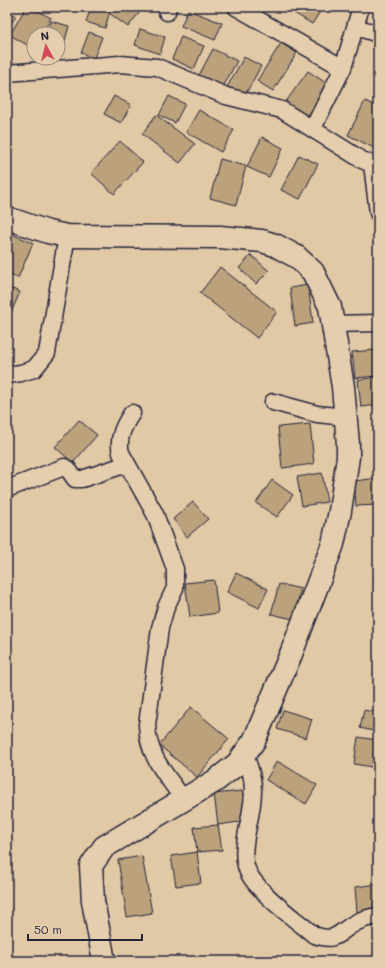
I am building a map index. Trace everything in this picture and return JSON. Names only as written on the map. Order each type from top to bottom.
[{"type":"street","points":[[236,7],[343,68]]},
{"type":"street","points":[[312,128],[343,68],[361,7]]},
{"type":"street","points":[[356,27],[378,34]]},
{"type":"street","points":[[7,73],[120,64],[157,68],[226,96],[282,110],[362,160],[375,163],[378,213]]},
{"type":"street","points":[[7,218],[67,236],[220,237],[262,241],[297,258],[313,272],[330,307],[346,417],[348,457],[340,511],[333,544],[299,634],[254,741],[237,764],[215,781],[104,847],[91,866],[93,901],[104,961]]},
{"type":"street","points":[[7,375],[34,369],[47,353],[67,236]]},
{"type":"street","points":[[332,324],[378,323]]},
{"type":"street","points":[[273,402],[317,414],[346,417]]},
{"type":"street","points":[[132,413],[122,431],[119,446],[121,453],[155,514],[175,569],[175,588],[166,608],[160,628],[147,736],[152,754],[183,800]]},
{"type":"street","points":[[7,489],[64,467],[68,469],[75,478],[82,479],[127,464]]},
{"type":"street","points":[[244,755],[250,767],[254,792],[246,838],[246,865],[258,887],[314,935],[326,938],[334,938],[356,923],[378,916]]},
{"type":"building","points":[[26,7],[30,7],[51,18],[46,26],[26,26],[26,44],[10,35]]},
{"type":"building","points":[[91,7],[110,11],[105,28],[86,22]]},
{"type":"building","points":[[113,7],[140,7],[142,9],[128,27],[109,13]]},
{"type":"building","points":[[294,7],[323,7],[312,24],[291,11]]},
{"type":"building","points":[[7,10],[16,16],[7,29]]},
{"type":"building","points":[[188,10],[222,23],[215,40],[181,26]]},
{"type":"building","points":[[51,21],[69,26],[66,37],[66,26],[50,26]]},
{"type":"building","points":[[140,29],[165,37],[160,54],[135,45]]},
{"type":"building","points":[[89,32],[102,37],[94,58],[81,53]]},
{"type":"building","points":[[181,37],[204,46],[194,69],[172,59]]},
{"type":"building","points":[[281,43],[297,53],[273,91],[257,81]]},
{"type":"building","points":[[213,49],[237,61],[222,89],[198,77]]},
{"type":"building","points":[[244,57],[261,66],[244,97],[227,87]]},
{"type":"building","points":[[308,71],[329,85],[306,118],[285,103]]},
{"type":"building","points":[[114,96],[131,105],[121,123],[104,114]]},
{"type":"building","points":[[169,96],[185,104],[175,123],[159,115]]},
{"type":"building","points":[[365,101],[378,107],[378,140],[374,148],[348,135]]},
{"type":"building","points":[[199,110],[234,130],[221,152],[186,132]]},
{"type":"building","points":[[156,115],[195,144],[180,163],[142,134]]},
{"type":"building","points":[[262,137],[283,148],[269,177],[247,167]]},
{"type":"building","points":[[120,141],[143,162],[114,194],[91,173]]},
{"type":"building","points":[[299,155],[318,164],[300,199],[281,190]]},
{"type":"building","points":[[220,159],[246,166],[236,205],[210,198]]},
{"type":"building","points":[[7,232],[33,243],[18,278],[7,274]]},
{"type":"building","points":[[251,255],[269,271],[256,284],[239,268]]},
{"type":"building","points":[[220,267],[277,312],[257,338],[200,293]]},
{"type":"building","points":[[308,285],[313,323],[295,326],[290,288]]},
{"type":"building","points":[[7,287],[20,292],[7,322]]},
{"type":"building","points":[[375,350],[377,376],[355,378],[352,352]]},
{"type":"building","points":[[377,377],[378,405],[361,407],[358,380]]},
{"type":"building","points":[[79,420],[97,435],[73,463],[55,447]]},
{"type":"building","points":[[310,424],[314,464],[282,468],[278,427]]},
{"type":"building","points":[[322,473],[327,502],[302,506],[297,477]]},
{"type":"building","points":[[378,478],[378,505],[356,506],[354,481]]},
{"type":"building","points":[[272,480],[293,495],[277,517],[256,503]]},
{"type":"building","points":[[193,502],[208,519],[187,537],[173,519]]},
{"type":"building","points":[[236,573],[268,589],[259,608],[227,592]]},
{"type":"building","points":[[214,580],[218,613],[190,617],[185,583]]},
{"type":"building","points":[[279,584],[301,589],[293,619],[271,614]]},
{"type":"building","points":[[191,707],[229,739],[197,777],[159,745]]},
{"type":"building","points":[[283,710],[312,719],[306,738],[277,729]]},
{"type":"building","points":[[364,710],[378,713],[378,732],[360,728]]},
{"type":"building","points":[[358,737],[376,740],[372,767],[354,764]]},
{"type":"building","points":[[277,761],[317,785],[306,804],[266,780]]},
{"type":"building","points":[[242,791],[246,821],[218,825],[214,794]]},
{"type":"building","points":[[218,825],[222,850],[197,852],[194,827]]},
{"type":"building","points":[[197,852],[201,883],[176,886],[171,856]]},
{"type":"building","points":[[142,856],[152,913],[127,917],[118,860]]},
{"type":"building","points":[[378,884],[378,910],[357,912],[355,887]]}]
